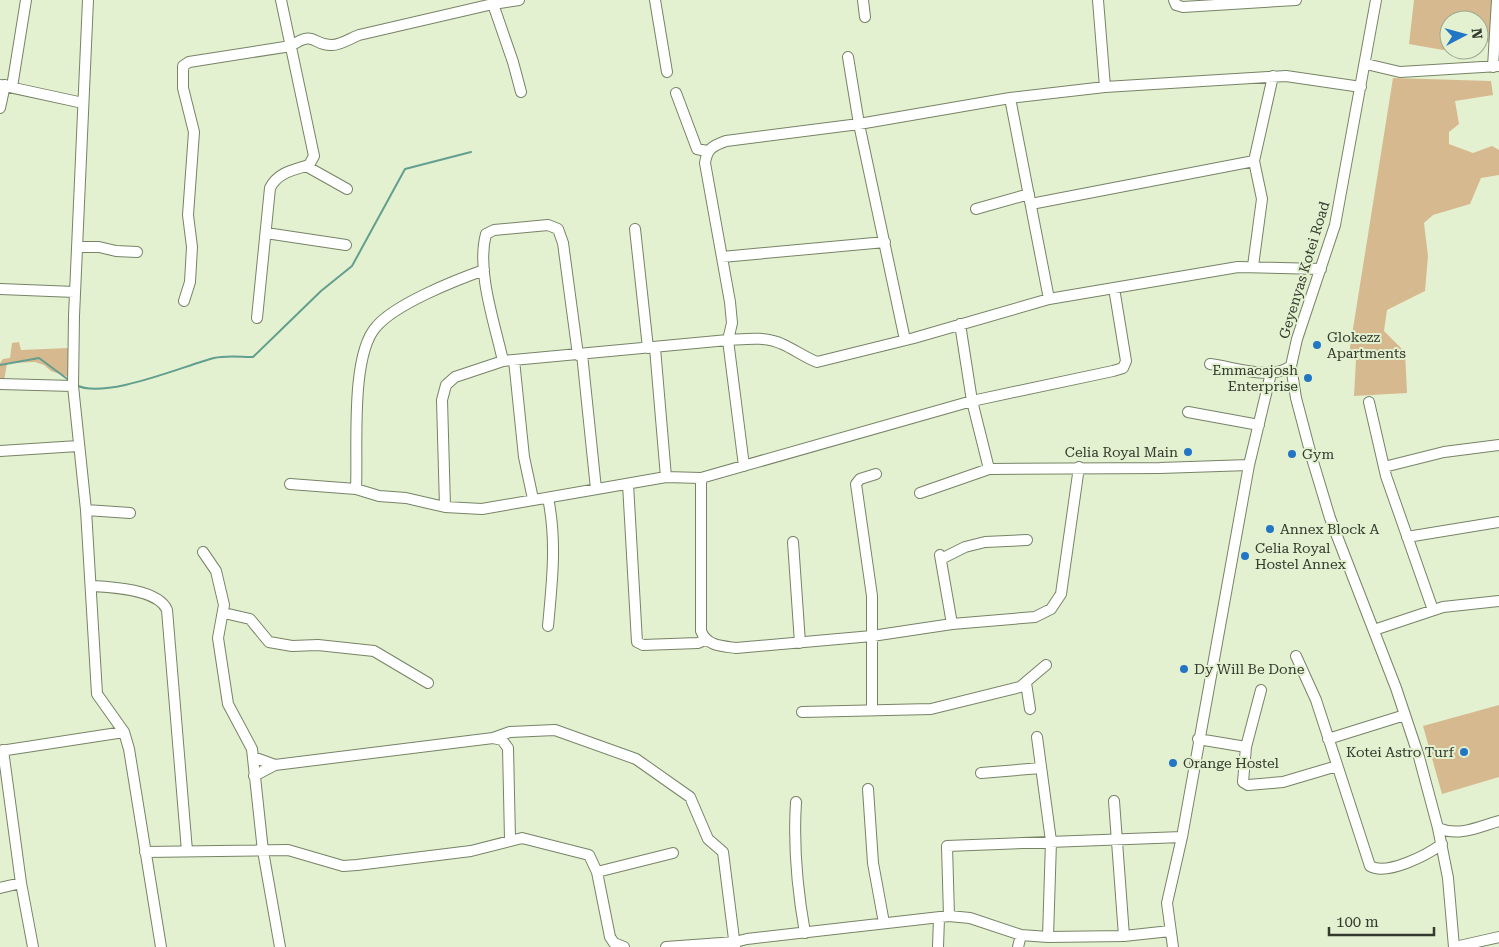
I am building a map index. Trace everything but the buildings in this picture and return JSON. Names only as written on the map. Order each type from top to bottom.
[{"type":"street","points":[[0,108],[26,0]]},
{"type":"street","points":[[88,0],[74,292],[73,386],[86,510],[97,694],[124,732],[129,749],[161,947]]},
{"type":"street","points":[[257,318],[270,188],[274,179],[306,166],[312,161],[314,156],[281,0]]},
{"type":"street","points":[[184,301],[190,282],[192,256],[188,215],[194,132],[183,88],[183,66],[189,62],[291,46],[303,38],[313,38],[328,45],[339,44],[359,35],[491,3],[518,0]]},
{"type":"street","points":[[655,0],[667,72]]},
{"type":"street","points":[[863,0],[865,17]]},
{"type":"street","points":[[1098,0],[1105,87]]},
{"type":"street","points":[[1174,0],[1176,5],[1183,7],[1296,0]]},
{"type":"street","name":"Geyenyas Kotei Road","points":[[1376,0],[1366,64],[1335,225],[1295,345],[1291,366],[1301,417],[1330,518],[1406,715],[1438,828],[1448,878],[1454,947]]},
{"type":"street","points":[[1366,64],[1400,72],[1496,66],[1497,0]]},
{"type":"street","points":[[491,3],[514,62],[520,92]]},
{"type":"street","points":[[848,56],[859,124],[905,340]]},
{"type":"street","points":[[1253,266],[1262,199],[1254,161],[1273,76]]},
{"type":"street","points":[[744,466],[728,340],[732,324],[705,163],[707,151],[713,145],[726,141],[859,124],[1010,98],[1105,87],[1273,76],[1302,77],[1361,87]]},
{"type":"street","points":[[6,86],[83,103]]},
{"type":"street","points":[[676,93],[697,149],[707,151]]},
{"type":"street","points":[[1010,98],[1048,299]]},
{"type":"street","points":[[976,209],[1254,161]]},
{"type":"street","points":[[306,166],[348,189]]},
{"type":"street","points":[[503,361],[484,270],[483,246],[486,234],[494,230],[548,225],[558,229],[563,243],[580,354],[596,489]]},
{"type":"street","points":[[635,229],[652,348],[666,476]]},
{"type":"street","points":[[266,233],[346,245]]},
{"type":"street","points":[[722,257],[885,242]]},
{"type":"street","points":[[77,247],[100,247],[116,252],[137,252]]},
{"type":"street","points":[[445,507],[442,400],[446,385],[455,377],[503,361],[728,340],[765,339],[782,344],[802,357],[817,362],[905,340],[1048,299],[1238,267],[1321,269]]},
{"type":"street","points":[[356,489],[360,366],[375,327],[399,309],[484,270]]},
{"type":"street","points":[[290,484],[356,489],[380,496],[406,498],[445,507],[482,508],[666,476],[701,478],[972,401],[1123,368],[1126,361],[1114,288]]},
{"type":"street","points":[[0,289],[74,292]]},
{"type":"street","points":[[960,324],[972,401],[988,470]]},
{"type":"street","points":[[514,360],[524,457],[533,498]]},
{"type":"street","points":[[1210,364],[1272,373],[1284,371],[1291,366]]},
{"type":"street","points":[[1173,947],[1167,903],[1182,837],[1198,739],[1249,465],[1272,373]]},
{"type":"street","points":[[0,384],[73,386]]},
{"type":"street","points":[[1369,402],[1384,467],[1433,610]]},
{"type":"street","points":[[1188,412],[1259,425]]},
{"type":"street","points":[[0,451],[78,446]]},
{"type":"street","points":[[1384,467],[1444,452],[1499,446]]},
{"type":"street","points":[[920,493],[988,470],[1249,465]]},
{"type":"street","points":[[701,478],[701,631],[705,640],[714,645],[736,648],[872,636],[952,624],[1036,617],[1051,609],[1061,594],[1079,467]]},
{"type":"street","points":[[872,708],[872,596],[856,484],[860,479],[876,474]]},
{"type":"street","points":[[628,484],[638,642],[643,645],[691,644],[705,640]]},
{"type":"street","points":[[548,498],[552,520],[554,568],[548,626]]},
{"type":"street","points":[[86,510],[130,513]]},
{"type":"street","points":[[1407,537],[1499,522]]},
{"type":"street","points":[[952,624],[940,557],[965,547],[985,542],[1027,540]]},
{"type":"street","points":[[793,542],[800,643]]},
{"type":"street","points":[[203,552],[216,571],[224,613],[218,638],[228,704],[237,724],[248,740],[253,757],[264,851],[280,947]]},
{"type":"street","points":[[91,586],[139,592],[160,601],[167,610],[187,852]]},
{"type":"street","points":[[1374,630],[1453,604],[1499,601]]},
{"type":"street","points":[[224,613],[250,619],[270,642],[292,646],[318,645],[374,651],[428,683]]},
{"type":"street","points":[[1296,656],[1316,700],[1370,866],[1375,869],[1382,869],[1405,863],[1427,855],[1442,844]]},
{"type":"street","points":[[802,712],[872,708],[931,709],[1015,689],[1026,683],[1046,665]]},
{"type":"street","points":[[1026,683],[1030,709]]},
{"type":"street","points":[[1261,690],[1246,747],[1242,778],[1248,785],[1283,782],[1337,766]]},
{"type":"street","points":[[1328,738],[1406,715]]},
{"type":"street","points":[[254,776],[275,765],[493,738],[510,732],[555,730],[636,759],[690,797],[708,839],[723,852],[735,944]]},
{"type":"street","points":[[33,947],[21,883],[1,751],[124,732]]},
{"type":"street","points":[[493,738],[502,740],[508,748],[510,839]]},
{"type":"street","points":[[1036,738],[1050,841],[1048,937]]},
{"type":"street","points":[[1198,739],[1246,747]]},
{"type":"street","points":[[253,757],[275,765]]},
{"type":"street","points":[[980,772],[1041,768]]},
{"type":"street","points":[[868,789],[873,863],[884,923]]},
{"type":"street","points":[[1114,801],[1124,936]]},
{"type":"street","points":[[796,802],[794,832],[796,880],[805,933]]},
{"type":"street","points":[[1438,828],[1448,832],[1457,832],[1499,822]]},
{"type":"street","points":[[938,947],[944,917],[947,846],[1050,841],[1118,841],[1182,837]]},
{"type":"street","points":[[145,852],[288,850],[342,866],[471,851],[510,839],[522,838],[581,851],[589,855],[598,872],[610,936],[614,943],[624,947]]},
{"type":"street","points":[[598,872],[673,853]]},
{"type":"street","points":[[0,888],[21,883]]},
{"type":"street","points":[[666,947],[735,944],[747,939],[944,917],[970,918],[1021,935],[1048,937],[1124,936],[1170,931]]},
{"type":"street","points":[[1018,947],[1021,935]]},
{"type":"street","points":[[1454,947],[1499,937]]},
{"type":"shaded area","points":[[1414,0],[1499,0],[1497,40],[1489,42],[1489,10],[1439,10],[1439,49],[1409,44]]},
{"type":"shaded area","points":[[1393,78],[1491,81],[1493,95],[1455,101],[1459,124],[1449,132],[1449,144],[1473,153],[1492,146],[1499,150],[1499,175],[1481,178],[1470,204],[1433,215],[1424,223],[1428,256],[1425,291],[1387,310],[1384,331],[1405,352],[1407,393],[1354,396],[1356,359],[1348,360]]},
{"type":"shaded area","points":[[19,342],[21,350],[69,348],[69,377],[51,371],[44,365],[35,362],[7,363],[4,381],[0,381],[0,363],[3,359],[10,358],[12,343]]},
{"type":"shaded area","name":"Kotei Astro Turf","points":[[1499,705],[1499,777],[1442,794],[1423,726]]},
{"type":"waterway","points":[[76,385],[89,388],[124,385],[214,358],[228,356],[253,357],[321,291],[352,266],[405,169],[471,152]]},
{"type":"waterway","points":[[0,365],[39,358],[70,381]]},
{"type":"place","name":"Glokezz Apartments","points":[[1317,345]]},
{"type":"place","name":"Emmacajosh Enterprise","points":[[1308,378]]},
{"type":"place","name":"Celia Royal Main","points":[[1188,452]]},
{"type":"place","name":"Gym","points":[[1292,454]]},
{"type":"place","name":"Annex Block A","points":[[1270,529]]},
{"type":"place","name":"Celia Royal Hostel Annex","points":[[1245,556]]},
{"type":"place","name":"Dy Will Be Done","points":[[1184,669]]},
{"type":"place","name":"Kotei Astro Turf","points":[[1464,752]]},
{"type":"place","name":"Orange Hostel","points":[[1173,763]]}]
